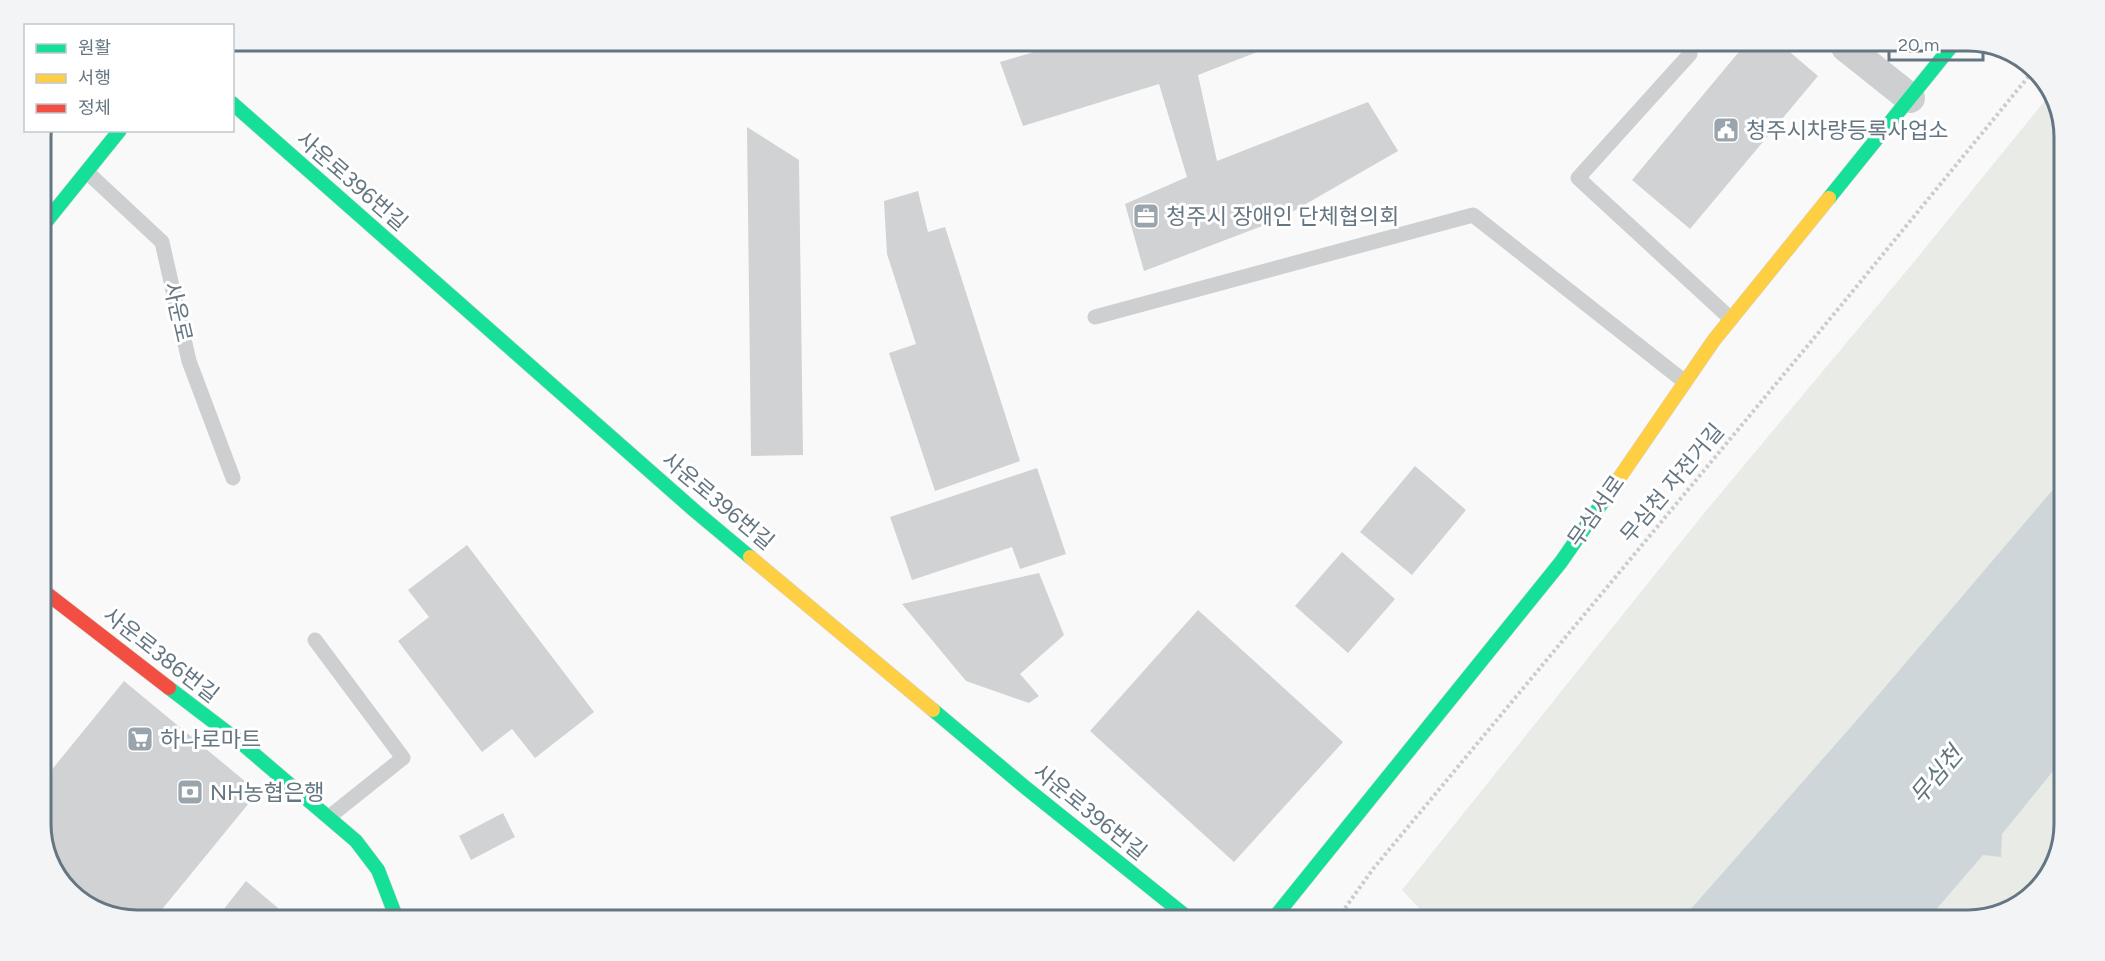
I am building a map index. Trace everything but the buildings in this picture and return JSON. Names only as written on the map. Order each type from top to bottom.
[{"type":"street","points":[[1851,51],[1910,98]]},
{"type":"street","name":"무심서로","points":[[1280,910],[1561,562],[1731,319],[1948,51]]},
{"type":"street","name":"사운로396번길","points":[[234,105],[695,511],[1026,788],[1178,910]]},
{"type":"street","points":[[51,216],[118,132]]},
{"type":"street","name":"사운로386번길","points":[[51,597],[240,742],[356,841],[378,870],[393,910]]},
{"type":"lane","points":[[1690,54],[1578,178],[1731,319]]},
{"type":"lane","name":"사운로","points":[[87,172],[162,242],[189,361],[233,478]]},
{"type":"lane","points":[[1095,317],[1473,215],[1685,382]]},
{"type":"lane","points":[[315,640],[403,758],[328,817]]},
{"type":"path","name":"무심천 자전거길","points":[[1344,910],[1373,869],[2029,76]]},
{"type":"shaded area","points":[[2045,100],[2054,131],[2054,488],[1862,714],[1690,910],[1421,910],[1402,890],[1701,517]]},
{"type":"shaded area","points":[[2054,770],[2052,841],[2042,867],[2029,885],[2016,896],[1985,908],[1935,910]]},
{"type":"water","name":"무심천","points":[[2054,488],[2054,770],[2002,834],[2001,857],[1983,855],[1936,910],[1690,910],[1862,714]]},
{"type":"traffic: fast","points":[[1829,198],[1948,51]]},
{"type":"traffic: fast","points":[[234,105],[750,557]]},
{"type":"traffic: fast","points":[[51,216],[118,132]]},
{"type":"traffic: fast","points":[[1280,910],[1561,562],[1611,490]]},
{"type":"traffic: fast","points":[[169,688],[240,742],[356,841],[378,870],[393,910]]},
{"type":"traffic: fast","points":[[933,710],[1178,910]]},
{"type":"traffic: slow","points":[[1611,490],[1714,340],[1829,198]]},
{"type":"traffic: slow","points":[[750,557],[933,710]]},
{"type":"traffic: jam","points":[[51,597],[169,688]]},
{"type":"place","name":"청주시차량등록사업소","points":[[1726,130]]},
{"type":"place","name":"청주시 장애인 단체협의회","points":[[1146,216]]},
{"type":"place","name":"하나로마트","points":[[140,739]]},
{"type":"place","name":"NH농협은행","points":[[190,792]]}]
